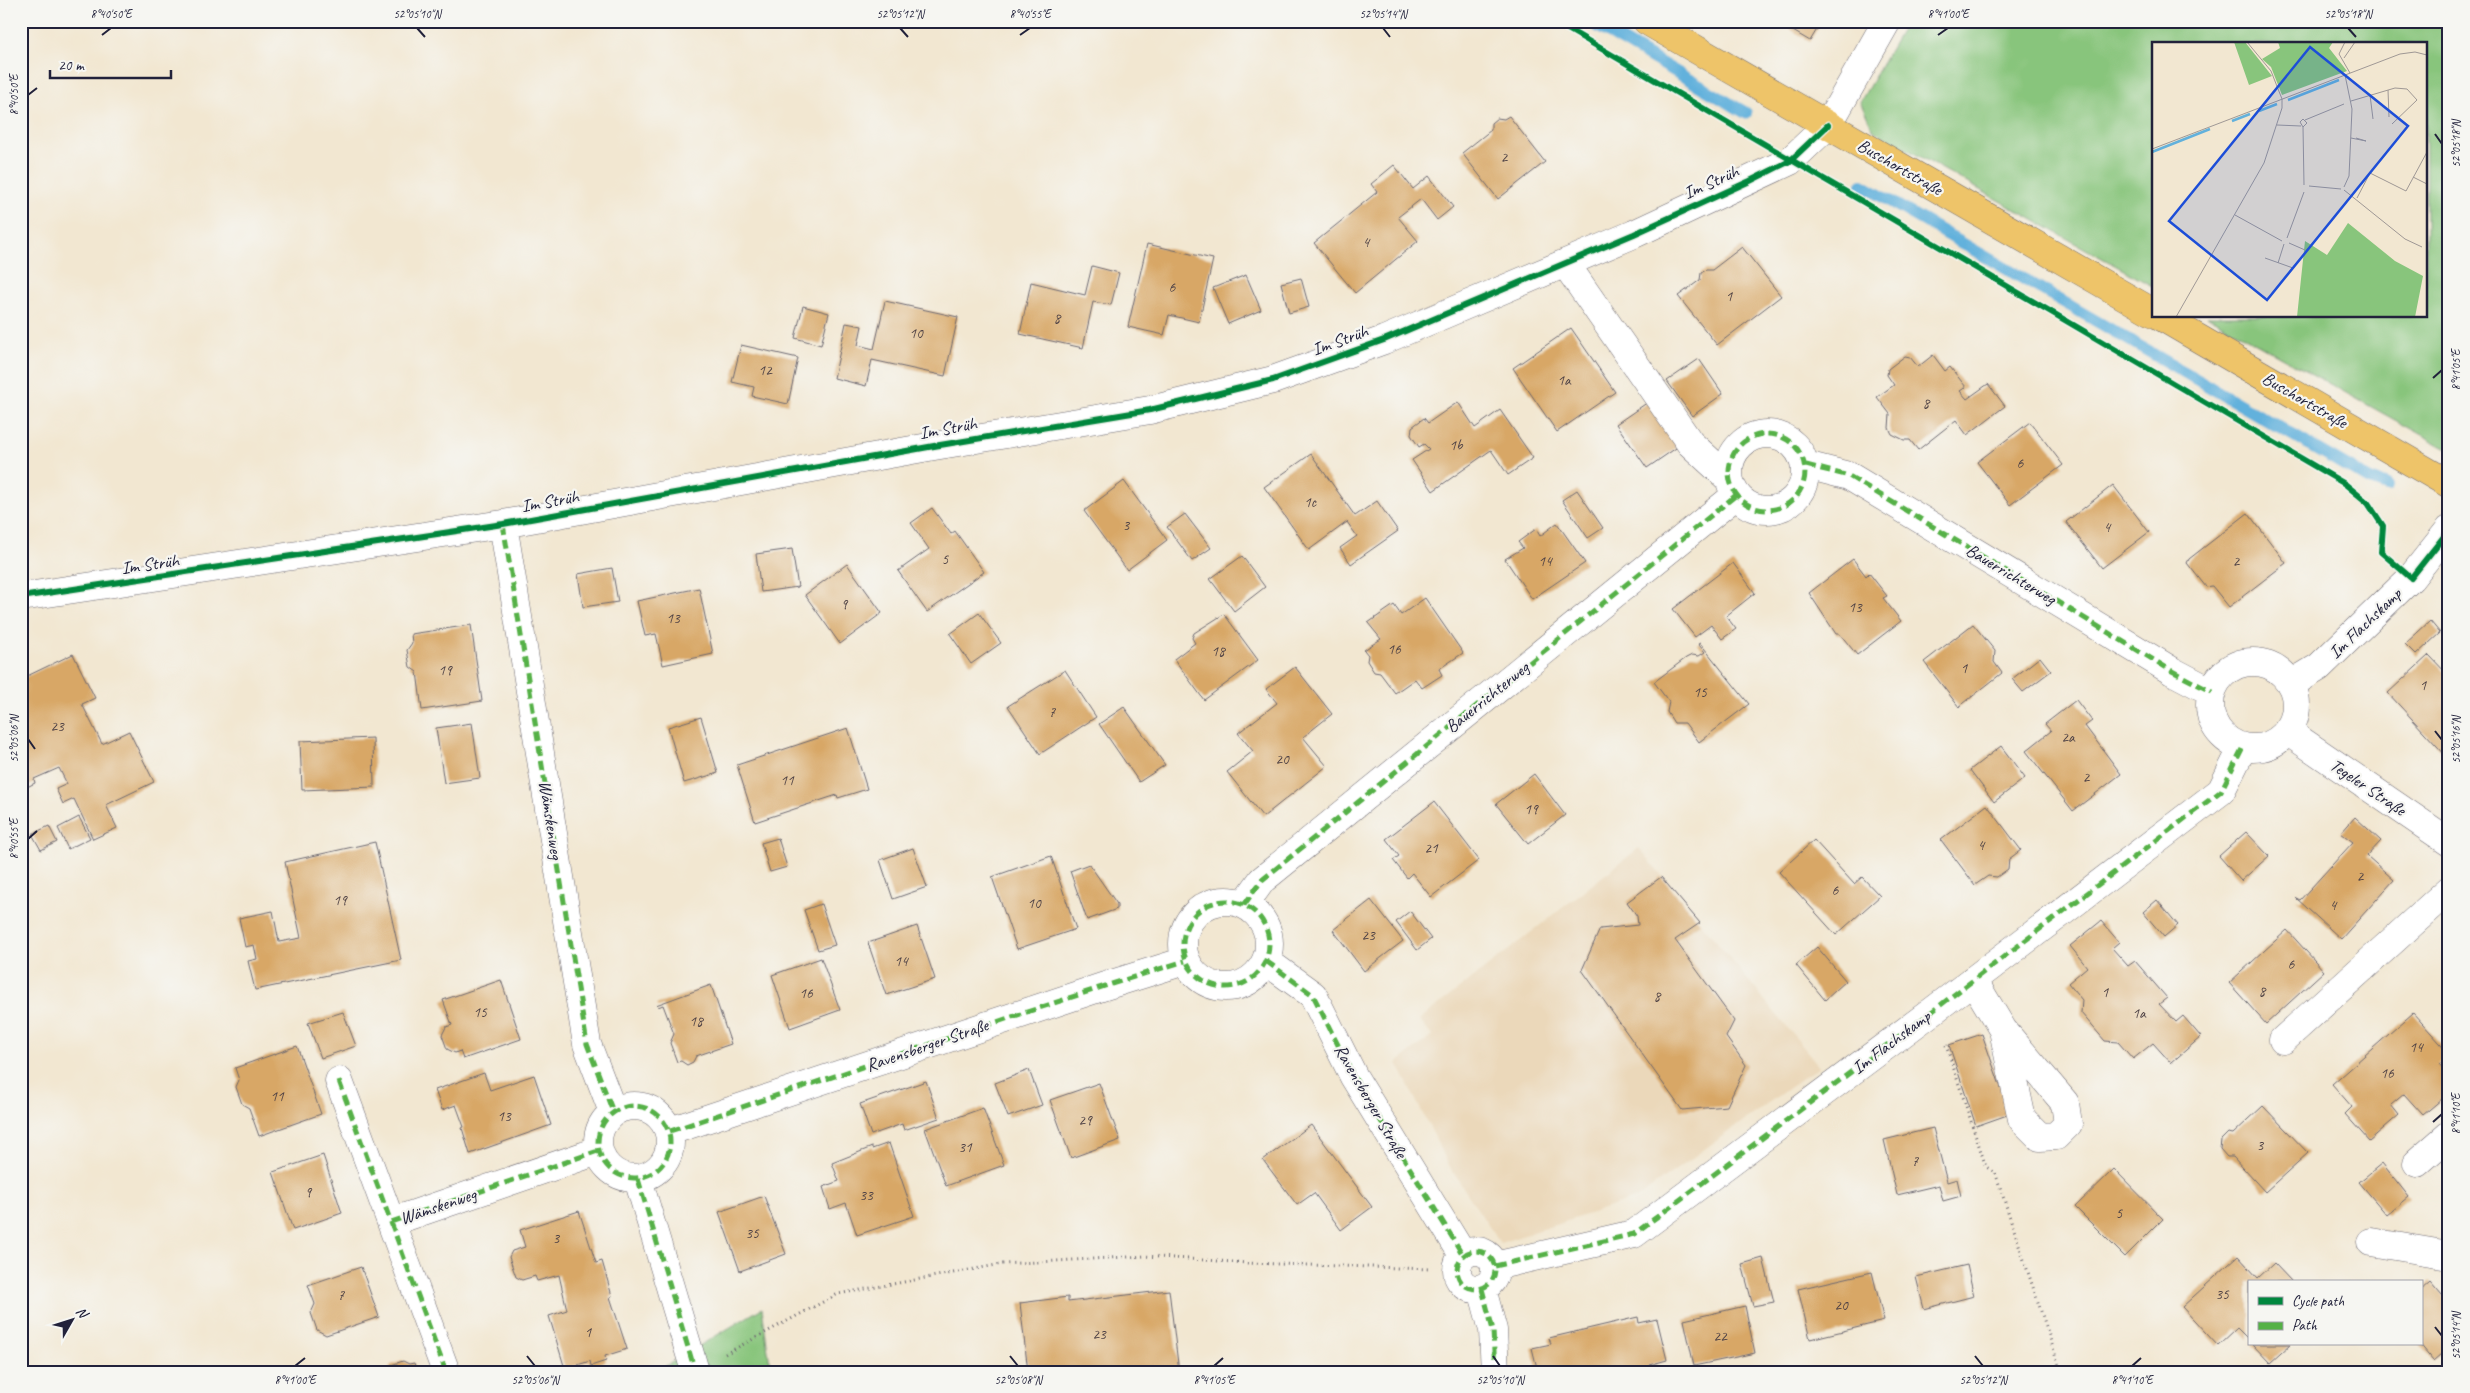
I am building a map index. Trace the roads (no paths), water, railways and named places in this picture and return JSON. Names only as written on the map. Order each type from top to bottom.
[{"type":"main road","name":"Buschortstraße","points":[[1646,21],[2152,311]]},
{"type":"main road","name":"Buschortstraße","points":[[2163,318],[2449,484]]},
{"type":"street","name":"Im Strüh","points":[[21,597],[503,524],[934,446],[1150,410],[1273,380],[1384,340],[1565,263],[1741,185],[1790,160],[1828,125],[1887,21]]},
{"type":"street","points":[[1565,263],[1690,444],[1752,508],[1773,511],[1792,503],[1804,486],[1806,465],[1795,444],[1780,436],[1773,433],[1749,436],[1732,454],[1732,487]]},
{"type":"street","name":"Bauerrichterweg","points":[[1806,465],[1849,476],[2172,671],[2212,692]]},
{"type":"street","name":"Bauerrichterweg","points":[[1244,905],[1262,880],[1732,487]]},
{"type":"street","name":"Wämskenweg","points":[[503,524],[587,1044],[613,1112]]},
{"type":"street","name":"Im Flachskamp","points":[[2291,684],[2319,667],[2404,585],[2449,530]]},
{"type":"street","points":[[2259,662],[2278,669],[2291,684],[2296,700],[2295,716],[2287,731],[2275,742],[2260,747],[2243,747],[2227,739],[2216,726],[2210,710],[2212,692],[2222,675],[2239,664],[2259,662]]},
{"type":"street","name":"Tegeler Straße","points":[[2287,731],[2449,842]]},
{"type":"street","name":"Im Flachskamp","points":[[1489,1277],[1634,1234],[1934,1010],[2221,791],[2243,747]]},
{"type":"street","points":[[2283,1040],[2449,890]]},
{"type":"street","points":[[1227,901],[1244,905],[1261,919],[1269,939],[1266,961],[1255,977],[1236,987],[1216,987],[1198,978],[1185,961],[1182,944],[1186,927],[1195,913],[1210,903],[1227,901]]},
{"type":"street","name":"Ravensberger Straße","points":[[670,1131],[1185,961]]},
{"type":"street","name":"Ravensberger Straße","points":[[1266,961],[1313,995],[1354,1077],[1460,1262],[1460,1281],[1470,1288],[1489,1277]]},
{"type":"street","points":[[1973,980],[2003,1030]]},
{"type":"street","name":"Wämskenweg","points":[[339,1081],[446,1372]]},
{"type":"street","points":[[629,1106],[646,1107],[661,1116],[670,1131],[670,1153],[658,1171],[638,1180],[620,1177],[606,1167],[598,1151],[598,1136],[603,1122],[613,1112],[629,1106]]},
{"type":"street","points":[[2417,1163],[2449,1135]]},
{"type":"street","name":"Wämskenweg","points":[[391,1222],[598,1151]]},
{"type":"street","points":[[638,1180],[695,1371]]},
{"type":"street","points":[[2371,1242],[2449,1255]]},
{"type":"street","points":[[1489,1277],[1495,1372]]},
{"type":"waterway","points":[[1589,21],[1746,113]]},
{"type":"waterway","points":[[1862,185],[2370,480],[2387,486]]}]
